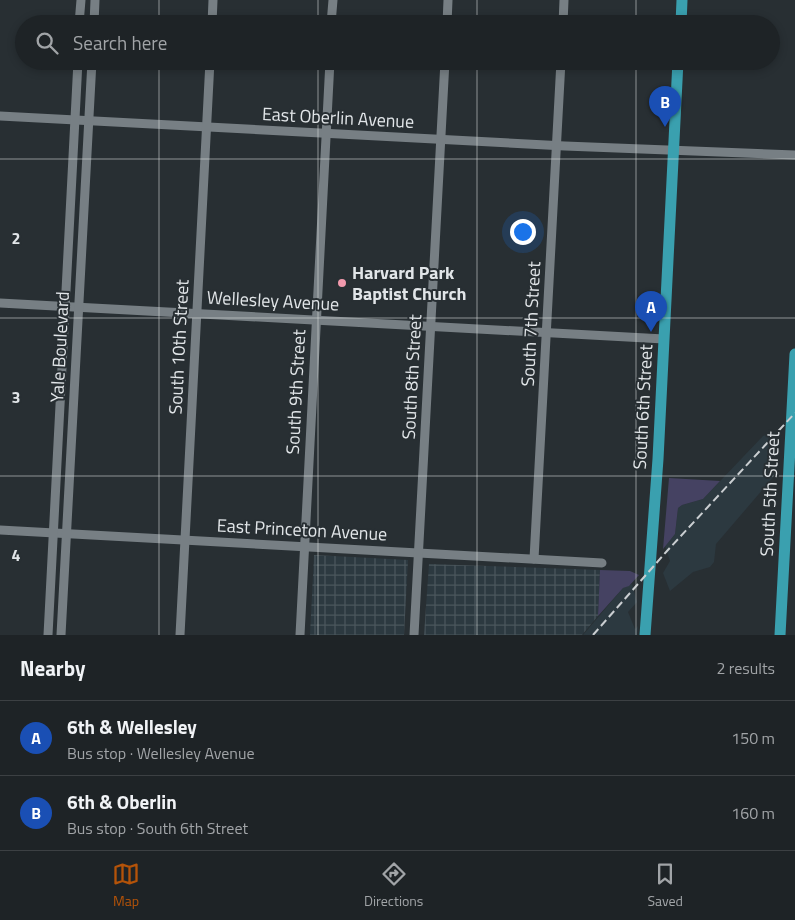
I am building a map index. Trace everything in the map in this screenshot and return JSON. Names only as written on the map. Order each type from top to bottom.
[{"type":"main road","points":[[681,15],[682,0]]},
{"type":"main road","name":"South 6th Street","points":[[645,635],[664,338],[678,70]]},
{"type":"main road","name":"South 5th Street","points":[[780,635],[795,354]]},
{"type":"street","points":[[79,15],[80,0]]},
{"type":"street","points":[[94,15],[95,0]]},
{"type":"street","points":[[212,15],[213,0]]},
{"type":"street","points":[[332,15],[333,0]]},
{"type":"street","points":[[447,15],[448,0]]},
{"type":"street","points":[[563,15],[564,0]]},
{"type":"street","name":"Yale Boulevard","points":[[48,635],[77,70]]},
{"type":"street","name":"Yale Boulevard","points":[[62,635],[92,70]]},
{"type":"street","name":"South 10th Street","points":[[180,635],[209,70]]},
{"type":"street","name":"South 9th Street","points":[[300,635],[330,70]]},
{"type":"street","name":"South 8th Street","points":[[414,635],[445,70]]},
{"type":"street","name":"South 7th Street","points":[[534,559],[560,70]]},
{"type":"street","name":"East Oberlin Avenue","points":[[0,116],[556,146],[795,155]]},
{"type":"street","name":"Wellesley Avenue","points":[[0,304],[664,338]]},
{"type":"street","name":"East Princeton Avenue","points":[[0,530],[602,563]]},
{"type":"shaded area","points":[[771,433],[776,452],[770,458],[776,474],[716,544],[714,562],[710,567],[693,572],[670,591],[663,573],[670,561],[665,546],[675,534],[678,508],[703,499],[763,436]]},
{"type":"shaded area","points":[[669,478],[720,481],[703,499],[678,508],[675,534],[663,549]]},
{"type":"shaded area","points":[[314,555],[408,560],[404,635],[310,635]]},
{"type":"shaded area","points":[[429,564],[600,570],[598,616],[582,635],[424,635]]},
{"type":"shaded area","points":[[600,570],[630,571],[639,575],[629,586],[623,588],[598,616]]},
{"type":"shaded area","points":[[632,584],[637,602],[628,612],[635,629],[638,626],[637,635],[583,635],[623,588]]},
{"type":"railway","points":[[593,635],[667,551],[795,413]]},
{"type":"place","name":"6th & Oberlin","points":[[665,127]]},
{"type":"place","name":"Harvard Park Baptist Church","points":[[342,283]]},
{"type":"place","name":"6th & Wellesley","points":[[651,332]]}]
